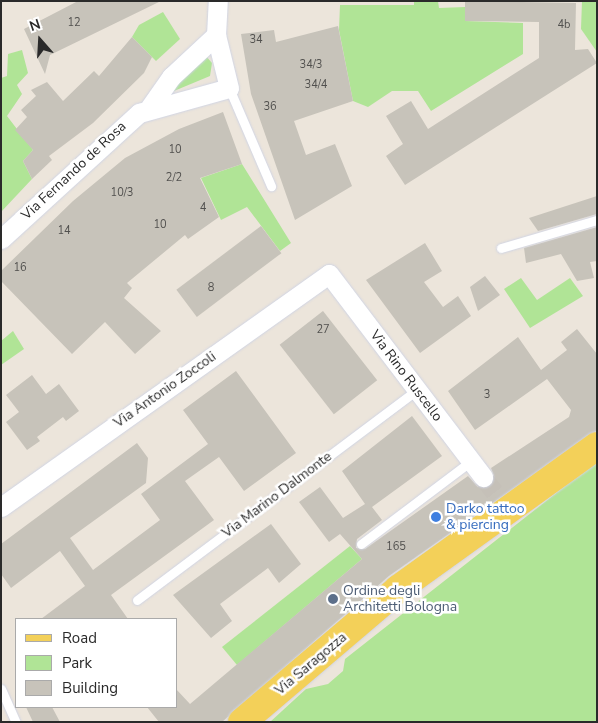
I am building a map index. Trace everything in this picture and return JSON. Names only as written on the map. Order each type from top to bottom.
[{"type":"main road","name":"Via Saragozza","points":[[242,722],[398,589],[504,504],[597,446]]},
{"type":"street","points":[[218,1],[216,35],[229,88]]},
{"type":"street","name":"Via Fernando de Rosa","points":[[1,238],[118,128],[150,107],[171,76],[216,35]]},
{"type":"street","name":"Via Fernando de Rosa","points":[[150,107],[179,105],[229,88]]},
{"type":"street","name":"Via Rino Ruscello","points":[[329,274],[484,477]]},
{"type":"street","name":"Via Antonio Zoccoli","points":[[1,507],[329,274]]},
{"type":"lane","points":[[229,88],[271,186]]},
{"type":"lane","points":[[501,248],[597,220]]},
{"type":"lane","name":"Via Marino Dalmonte","points":[[137,600],[416,390]]},
{"type":"lane","points":[[361,544],[471,461]]},
{"type":"lane","points":[[1,689],[16,722]]},
{"type":"green space","points":[[414,1],[438,1],[439,8],[465,7],[465,21],[523,23],[523,54],[431,111],[418,91],[392,91],[368,107],[353,101],[339,30],[340,5],[414,5]]},
{"type":"green space","points":[[582,1],[597,1],[597,52],[581,29]]},
{"type":"green space","points":[[163,12],[180,39],[156,61],[132,37],[139,25]]},
{"type":"green space","points":[[22,50],[28,73],[17,85],[22,94],[7,116],[33,150],[23,161],[32,179],[1,212],[1,78],[7,76],[8,54]]},
{"type":"green space","points":[[205,55],[212,63],[210,76],[174,91],[173,87]]},
{"type":"green space","points":[[242,164],[291,243],[280,251],[247,207],[221,220],[201,178]]},
{"type":"green space","points":[[521,278],[537,300],[570,278],[583,296],[530,328],[504,289]]},
{"type":"green space","points":[[13,331],[24,349],[1,365],[1,341]]},
{"type":"green space","points":[[597,461],[596,722],[270,722],[306,689],[328,684],[343,671],[345,659]]},
{"type":"green space","points":[[350,546],[362,559],[237,665],[222,647]]},
{"type":"building","points":[[78,1],[161,1],[50,55],[45,74],[24,29]]},
{"type":"building","points":[[465,1],[576,3],[575,50],[588,49],[597,63],[405,185],[386,156],[403,144],[386,116],[411,101],[428,129],[539,58],[539,22],[465,21]]},
{"type":"building","points":[[338,26],[353,101],[294,121],[306,155],[335,144],[352,186],[295,220],[251,94],[241,34],[274,30],[276,42]]},
{"type":"building","points":[[132,37],[152,57],[144,73],[93,123],[49,156],[52,160],[32,179],[23,161],[33,150],[15,130],[27,117],[21,110],[36,96],[31,90],[47,82],[63,101],[94,71],[99,76]]},
{"type":"building","points":[[223,112],[242,164],[200,178],[219,217],[188,239],[185,235],[127,283],[132,288],[124,298],[161,331],[135,354],[105,322],[72,354],[1,281],[1,271],[73,201],[125,158],[179,129]]},
{"type":"building","points":[[597,196],[597,214],[538,231],[529,218]]},
{"type":"building","points":[[261,226],[281,253],[197,317],[176,290]]},
{"type":"building","points":[[597,227],[597,261],[590,262],[594,278],[577,281],[561,254],[526,263],[524,248]]},
{"type":"building","points":[[425,243],[442,271],[424,282],[443,307],[458,296],[471,316],[420,353],[366,280]]},
{"type":"building","points":[[485,276],[500,295],[478,311],[470,287]]},
{"type":"building","points":[[323,311],[377,380],[334,414],[280,345]]},
{"type":"building","points":[[577,329],[597,354],[597,430],[389,576],[222,722],[159,722],[148,708],[178,708],[178,691],[190,704],[362,559],[340,534],[329,542],[299,502],[320,487],[343,518],[365,504],[342,471],[412,416],[442,456],[372,507],[382,520],[357,539],[356,548],[365,549],[468,476],[478,487],[489,486],[494,476],[491,468],[569,417],[571,410],[547,379],[475,430],[448,391],[518,337],[541,370],[567,350],[561,342]]},
{"type":"building","points":[[236,371],[296,453],[244,491],[219,457],[185,481],[214,520],[111,595],[127,618],[42,618],[85,586],[60,551],[11,588],[1,574],[1,544],[137,443],[148,458],[146,483],[70,538],[93,570],[160,520],[141,494],[208,444],[183,410]]},
{"type":"building","points":[[32,375],[46,394],[59,384],[79,411],[66,421],[63,417],[37,437],[40,441],[27,450],[6,422],[19,412],[6,395]]},
{"type":"building","points":[[271,524],[301,564],[279,583],[268,568],[220,604],[232,621],[211,638],[173,595]]},
{"type":"building","points":[[26,708],[53,708],[60,722],[33,722]]},
{"type":"tunnel","points":[[483,477],[501,500]]},
{"type":"place","name":"Darko tattoo & piercing","points":[[436,517]]},
{"type":"place","name":"Ordine degli Architetti Bologna","points":[[333,599]]}]
